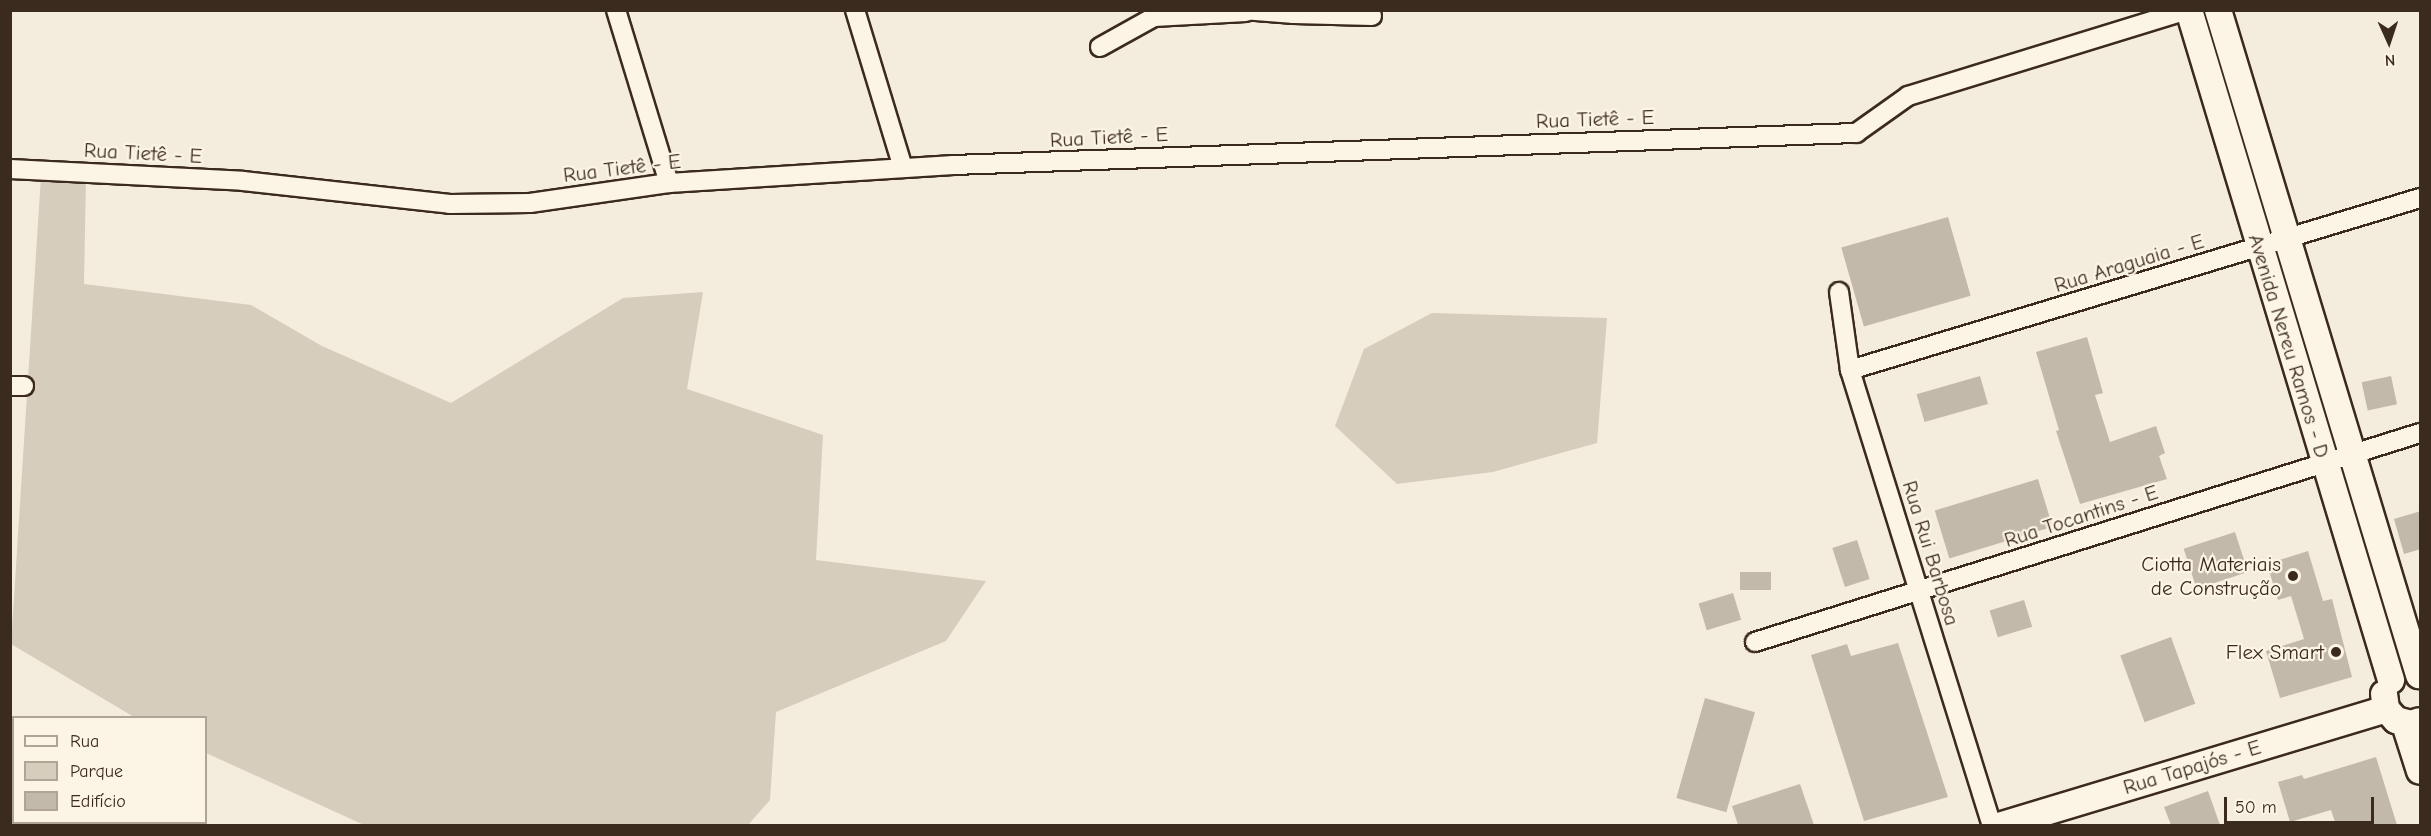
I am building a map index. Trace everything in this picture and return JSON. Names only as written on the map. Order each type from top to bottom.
[{"type":"street","points":[[616,10],[669,183]]},
{"type":"street","points":[[855,10],[903,168]]},
{"type":"street","points":[[1100,47],[1156,14],[1244,11],[1372,16],[1368,10]]},
{"type":"street","name":"Rua Tietê - E","points":[[10,169],[243,181],[450,204],[530,203],[669,183],[903,168],[1856,133],[1908,96],[2188,10]]},
{"type":"street","name":"Avenida Nereu Ramos - D","points":[[2188,10],[2391,680]]},
{"type":"street","name":"Avenida Nereu Ramos - D","points":[[2218,10],[2420,675]]},
{"type":"street","name":"Rua Araguaia - E","points":[[1850,370],[2421,198]]},
{"type":"street","name":"Rua Rui Barbosa","points":[[1839,292],[1850,370],[1992,825]]},
{"type":"street","name":"Rua Tocantins - E","points":[[1755,642],[2421,433]]},
{"type":"street","points":[[2420,675],[2404,673],[2391,680],[2384,694],[2404,718],[2421,771]]},
{"type":"street","name":"Rua Tapajós - E","points":[[1999,825],[2404,718]]},
{"type":"green space","points":[[41,176],[86,177],[84,284],[251,305],[322,346],[451,403],[623,298],[703,292],[687,389],[823,435],[816,560],[986,581],[946,641],[776,712],[770,800],[748,825],[364,825],[207,753],[207,716],[132,716],[11,644]]},
{"type":"green space","points":[[1432,313],[1607,318],[1597,443],[1493,472],[1397,484],[1335,426],[1364,349]]},
{"type":"building","points":[[1948,217],[1971,296],[1864,326],[1841,248]]},
{"type":"building","points":[[2087,337],[2103,393],[2095,395],[2110,442],[2156,426],[2165,453],[2159,456],[2167,479],[2080,504],[2056,431],[2059,430],[2036,352]]},
{"type":"building","points":[[1980,376],[1988,404],[1925,422],[1917,394]]},
{"type":"building","points":[[2391,376],[2397,404],[2368,411],[2362,382]]},
{"type":"building","points":[[2038,479],[2053,527],[1949,558],[1935,511]]},
{"type":"building","points":[[2421,511],[2421,549],[2404,554],[2394,519]]},
{"type":"building","points":[[2235,532],[2248,572],[2197,589],[2184,549]]},
{"type":"building","points":[[1857,540],[1870,579],[1845,587],[1832,548]]},
{"type":"building","points":[[2308,551],[2323,601],[2332,599],[2352,677],[2280,698],[2266,651],[2304,639],[2291,596],[2278,600],[2267,564]]},
{"type":"building","points":[[1740,572],[1771,572],[1771,590],[1740,590]]},
{"type":"building","points":[[1733,593],[1741,620],[1707,630],[1699,604]]},
{"type":"building","points":[[2024,600],[2032,627],[1998,637],[1990,611]]},
{"type":"building","points":[[2171,637],[2195,704],[2145,722],[2120,655]]},
{"type":"building","points":[[1898,643],[1948,797],[1864,821],[1811,655],[1847,644],[1851,656]]},
{"type":"building","points":[[1705,698],[1755,712],[1726,812],[1676,798]]},
{"type":"building","points":[[2376,757],[2397,825],[2336,825],[2331,810],[2290,822],[2278,782],[2302,775],[2304,779]]},
{"type":"building","points":[[1800,784],[1814,825],[1738,825],[1732,806]]},
{"type":"building","points":[[2208,791],[2220,825],[2171,825],[2164,807]]},
{"type":"place","name":"Ciotta Materiais de Construção","points":[[2293,576]]},
{"type":"place","name":"Flex Smart","points":[[2336,652]]}]
